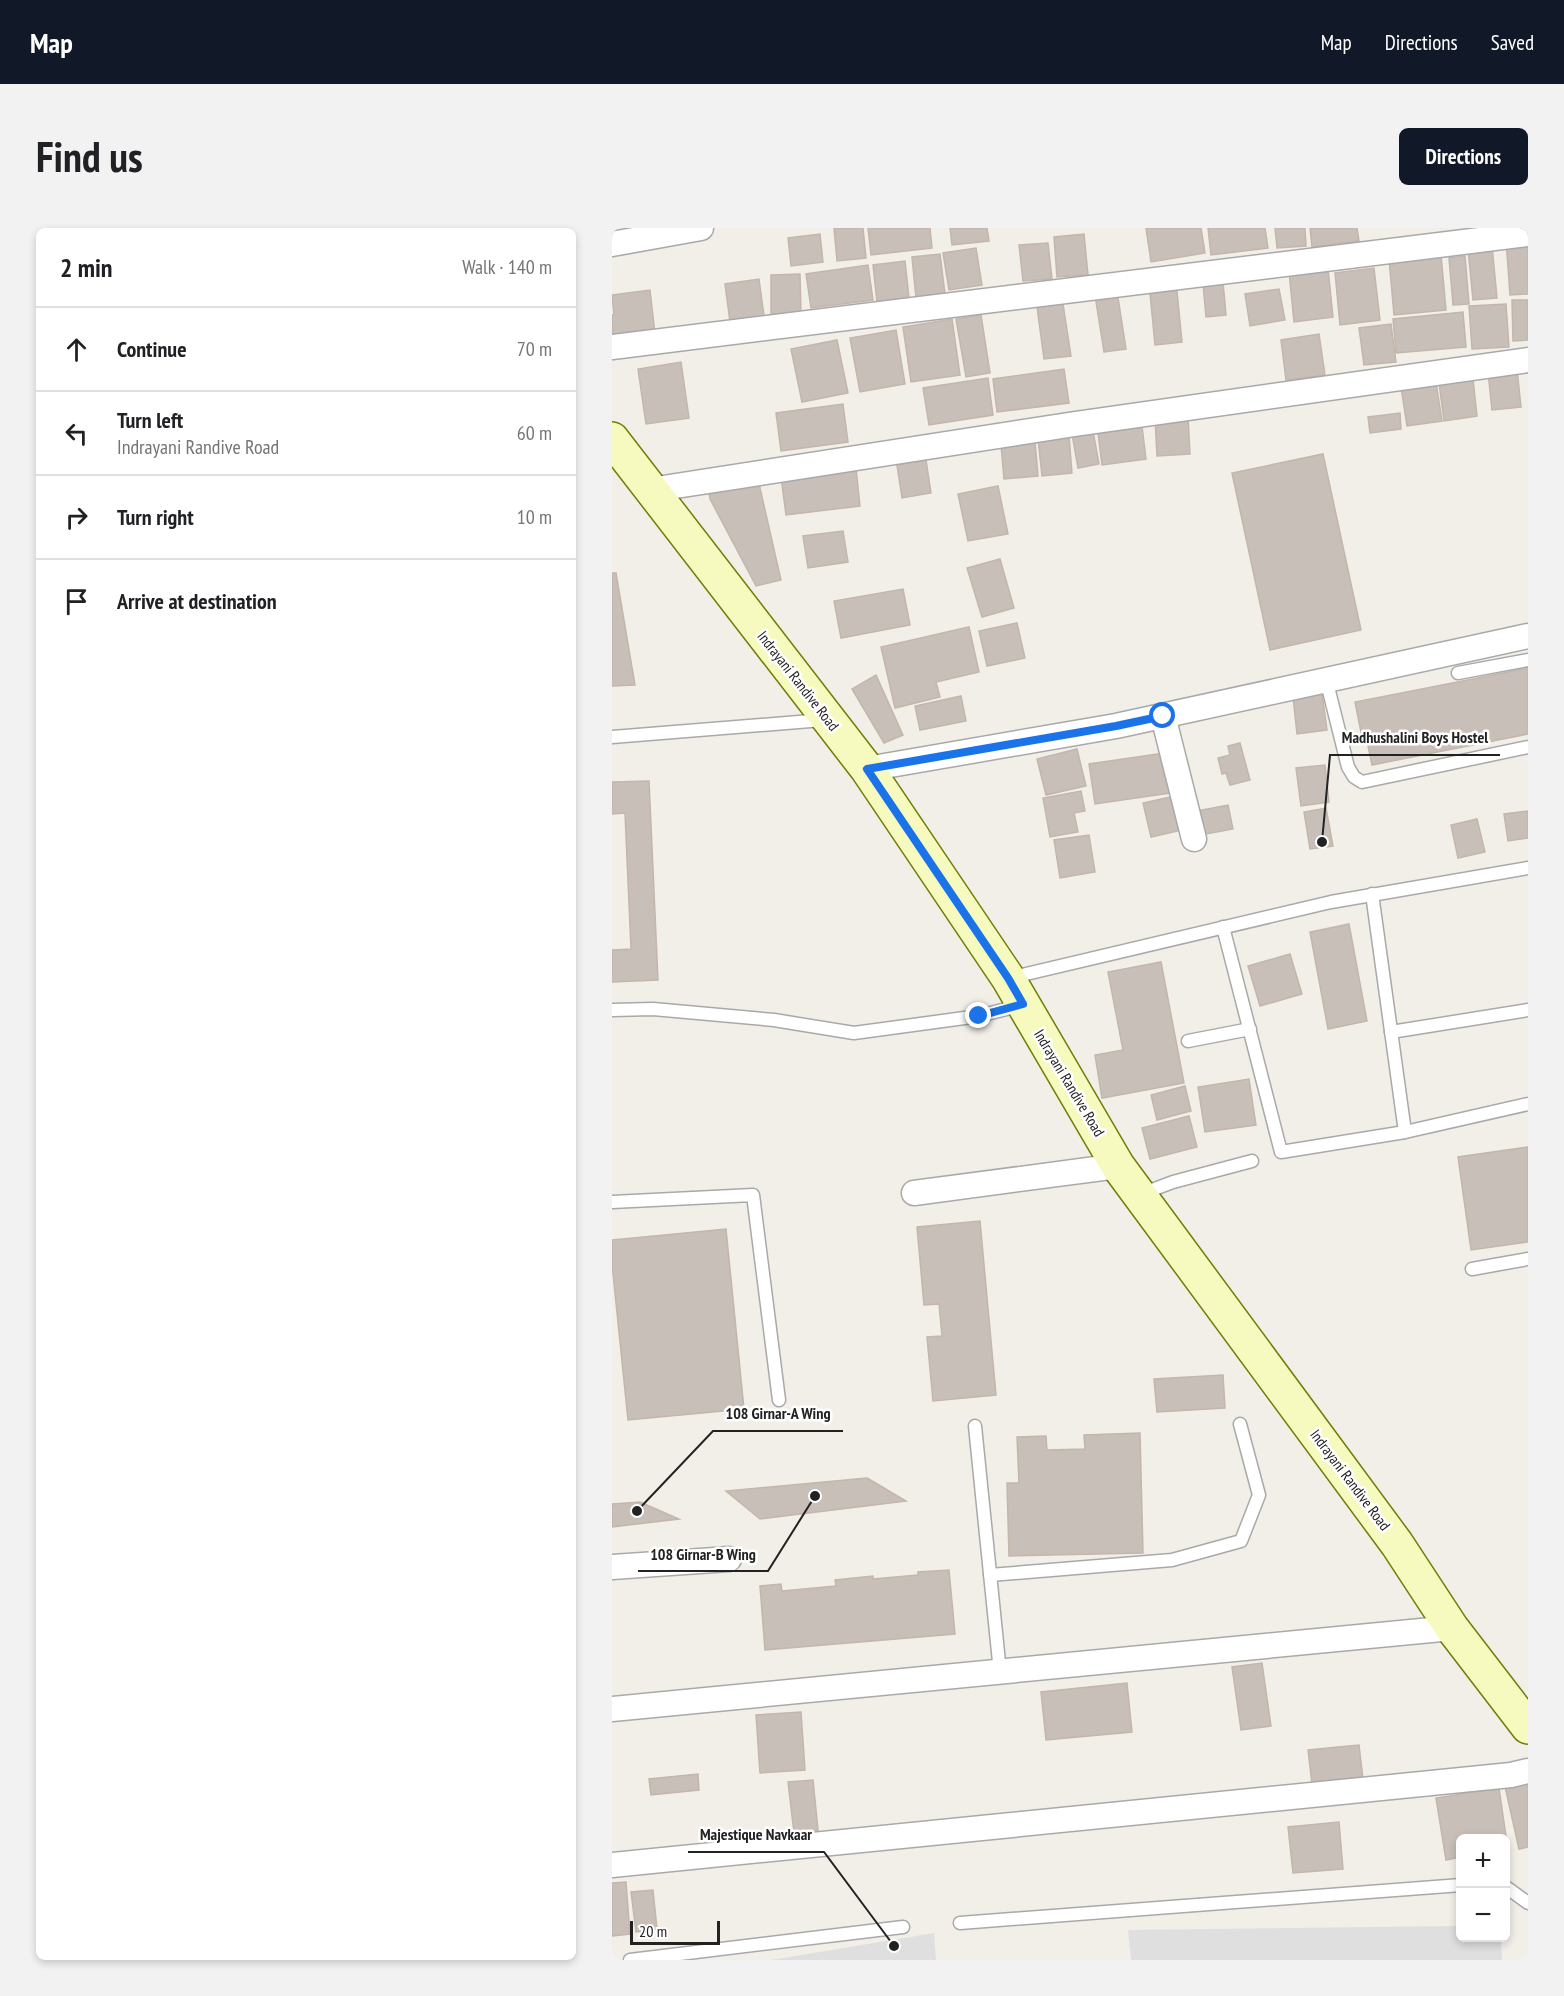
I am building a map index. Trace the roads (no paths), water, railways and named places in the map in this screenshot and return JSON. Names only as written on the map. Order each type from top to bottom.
[{"type":"street","points":[[612,244],[701,228]]},
{"type":"street","points":[[612,347],[1528,234]]},
{"type":"street","points":[[650,490],[1075,424],[1528,360]]},
{"type":"street","name":"Indrayani Randive Road","points":[[612,439],[867,769],[1015,991],[1118,1167],[1397,1544],[1452,1628],[1528,1728]]},
{"type":"street","points":[[867,769],[1116,726],[1528,636]]},
{"type":"street","points":[[1163,716],[1194,839]]},
{"type":"street","points":[[914,1193],[1118,1167]]},
{"type":"street","points":[[612,1567],[729,1559]]},
{"type":"street","points":[[612,1709],[1452,1628]]},
{"type":"street","points":[[612,1865],[1511,1775],[1528,1771]]},
{"type":"lane","points":[[1458,673],[1528,660]]},
{"type":"lane","points":[[1326,679],[1347,767],[1354,777],[1362,782],[1528,747]]},
{"type":"lane","points":[[612,737],[828,720]]},
{"type":"lane","points":[[612,1010],[653,1009],[752,1018],[854,1033],[979,1016],[1015,991],[1222,927],[1372,894],[1528,868]]},
{"type":"lane","points":[[1372,894],[1405,1132]]},
{"type":"lane","points":[[1222,927],[1281,1152],[1405,1132],[1528,1104]]},
{"type":"lane","points":[[1391,1032],[1528,1010]]},
{"type":"lane","points":[[1188,1041],[1250,1029]]},
{"type":"lane","points":[[1139,1195],[1173,1182],[1252,1161]]},
{"type":"lane","points":[[612,1202],[753,1195],[779,1400]]},
{"type":"lane","points":[[1472,1269],[1528,1259]]},
{"type":"lane","points":[[990,1575],[1172,1560],[1241,1541],[1259,1495],[1240,1424]]},
{"type":"lane","points":[[975,1426],[1000,1672]]},
{"type":"lane","points":[[960,1923],[1456,1885]]},
{"type":"lane","points":[[1507,1888],[1528,1903]]},
{"type":"lane","points":[[630,1960],[903,1926]]},
{"type":"place","name":"Madhushalini Boys Hostel","points":[[1322,842]]},
{"type":"place","name":"108 Girnar-B Wing","points":[[815,1496]]},
{"type":"place","name":"108 Girnar-A Wing","points":[[637,1511]]},
{"type":"place","name":"Majestique Navkaar","points":[[894,1946]]}]
